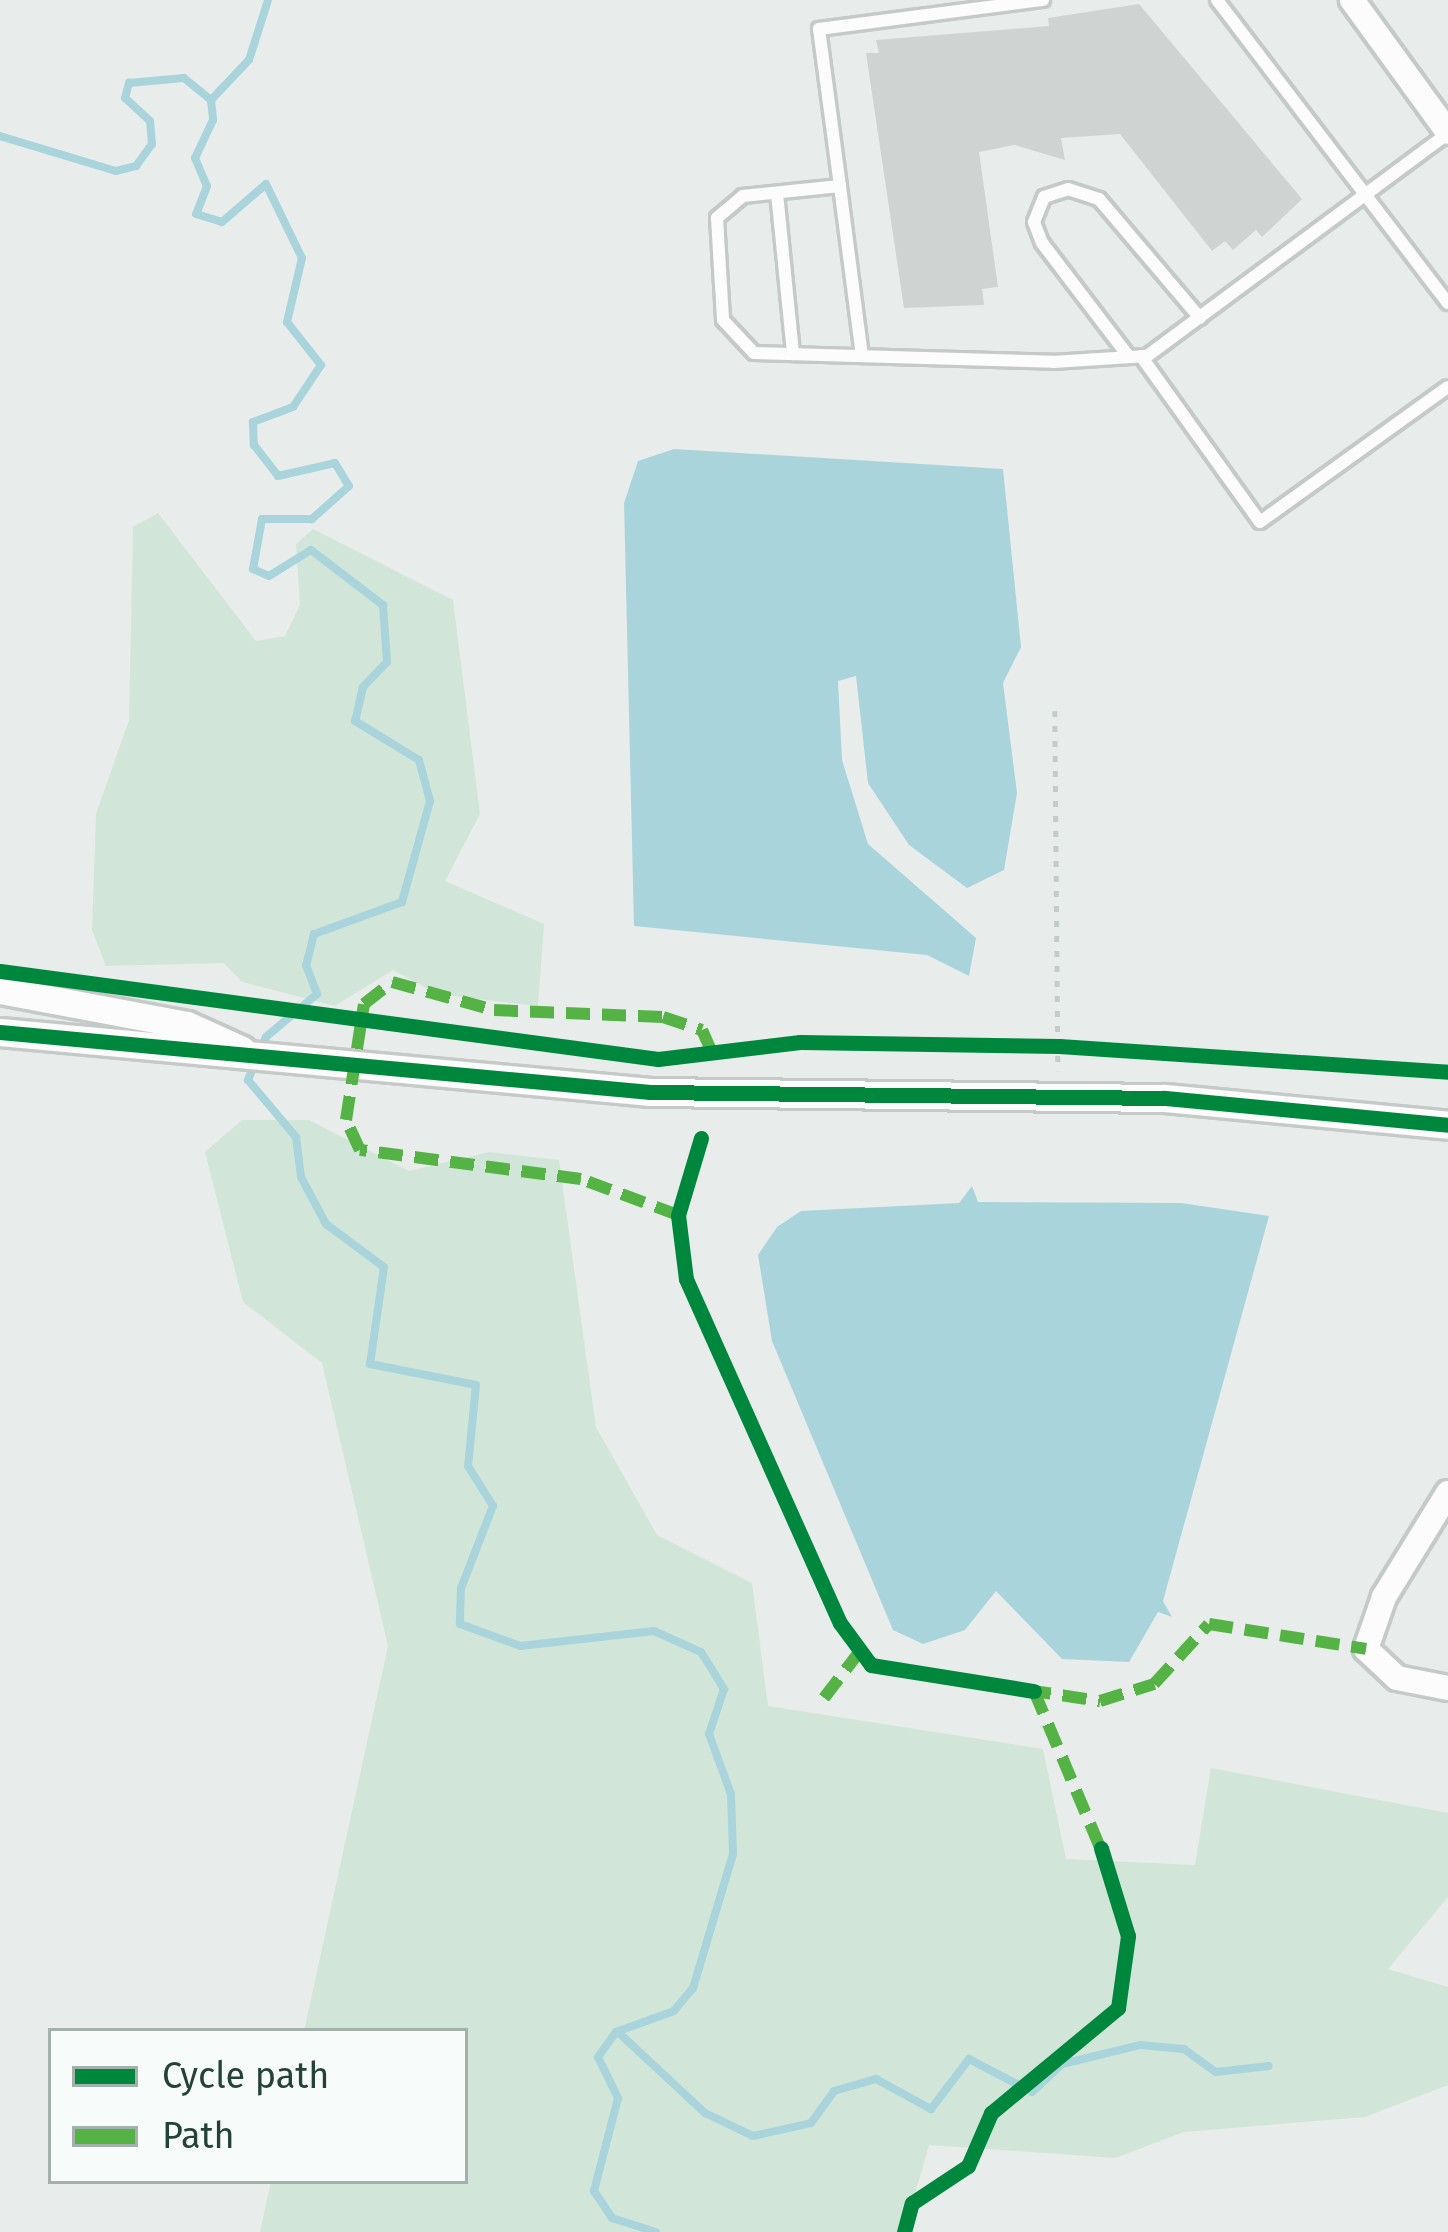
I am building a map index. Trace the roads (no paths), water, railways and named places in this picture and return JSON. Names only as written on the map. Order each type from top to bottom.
[{"type":"street","points":[[1352,0],[1448,133]]},
{"type":"street","points":[[0,990],[187,1025],[245,1052]]},
{"type":"street","points":[[0,1032],[186,1057],[245,1052],[650,1092],[1058,1096],[1448,1125]]},
{"type":"street","points":[[1448,1493],[1384,1597],[1366,1649],[1397,1678],[1448,1688]]},
{"type":"lane","points":[[862,356],[819,29],[1042,0]]},
{"type":"lane","points":[[1217,0],[1448,303]]},
{"type":"lane","points":[[840,186],[743,196],[717,218],[722,320],[754,353],[1135,356],[1200,318],[1370,196],[1448,133]]},
{"type":"lane","points":[[1200,318],[1100,199],[1067,189],[1045,197],[1034,222],[1042,243],[1135,356],[1260,522],[1448,387]]},
{"type":"lane","points":[[777,193],[793,354]]},
{"type":"water","points":[[674,449],[1003,469],[1021,647],[1003,683],[1017,793],[1004,870],[967,888],[909,845],[868,783],[856,676],[838,681],[842,760],[868,844],[976,938],[969,976],[927,955],[634,926],[624,503],[638,461]]},
{"type":"water","points":[[972,1186],[978,1202],[1181,1203],[1269,1216],[1163,1601],[1172,1617],[1158,1612],[1129,1662],[1062,1659],[996,1591],[965,1630],[923,1644],[893,1630],[772,1341],[758,1255],[777,1227],[801,1211],[959,1203]]},
{"type":"waterway","points":[[211,100],[249,60],[268,0]]},
{"type":"waterway","points":[[0,136],[116,171],[136,166],[152,144],[150,121],[125,98],[129,83],[184,78],[211,100],[213,120],[195,158],[207,186],[196,214],[222,222],[266,184],[302,258],[287,322],[321,365],[293,407],[253,422],[254,445],[278,476],[335,463],[349,486],[312,519],[262,519],[253,569],[269,576],[311,550],[383,605],[387,662],[363,687],[355,721],[419,760],[430,801],[402,902],[314,934],[306,965],[317,994],[266,1037],[248,1080],[296,1137],[301,1177],[326,1224],[384,1267],[370,1364],[476,1385],[468,1466],[493,1506],[461,1588],[460,1624],[520,1646],[654,1631],[701,1652],[724,1689],[709,1734],[731,1794],[733,1854],[693,1988],[674,2011],[616,2032],[598,2057],[618,2098],[594,2191],[612,2218],[656,2232]]},
{"type":"waterway","points":[[618,2032],[705,2113],[753,2136],[811,2123],[834,2091],[876,2079],[931,2109],[969,2059],[1032,2092],[1062,2064],[1140,2045],[1184,2049],[1216,2072],[1269,2066]]}]
